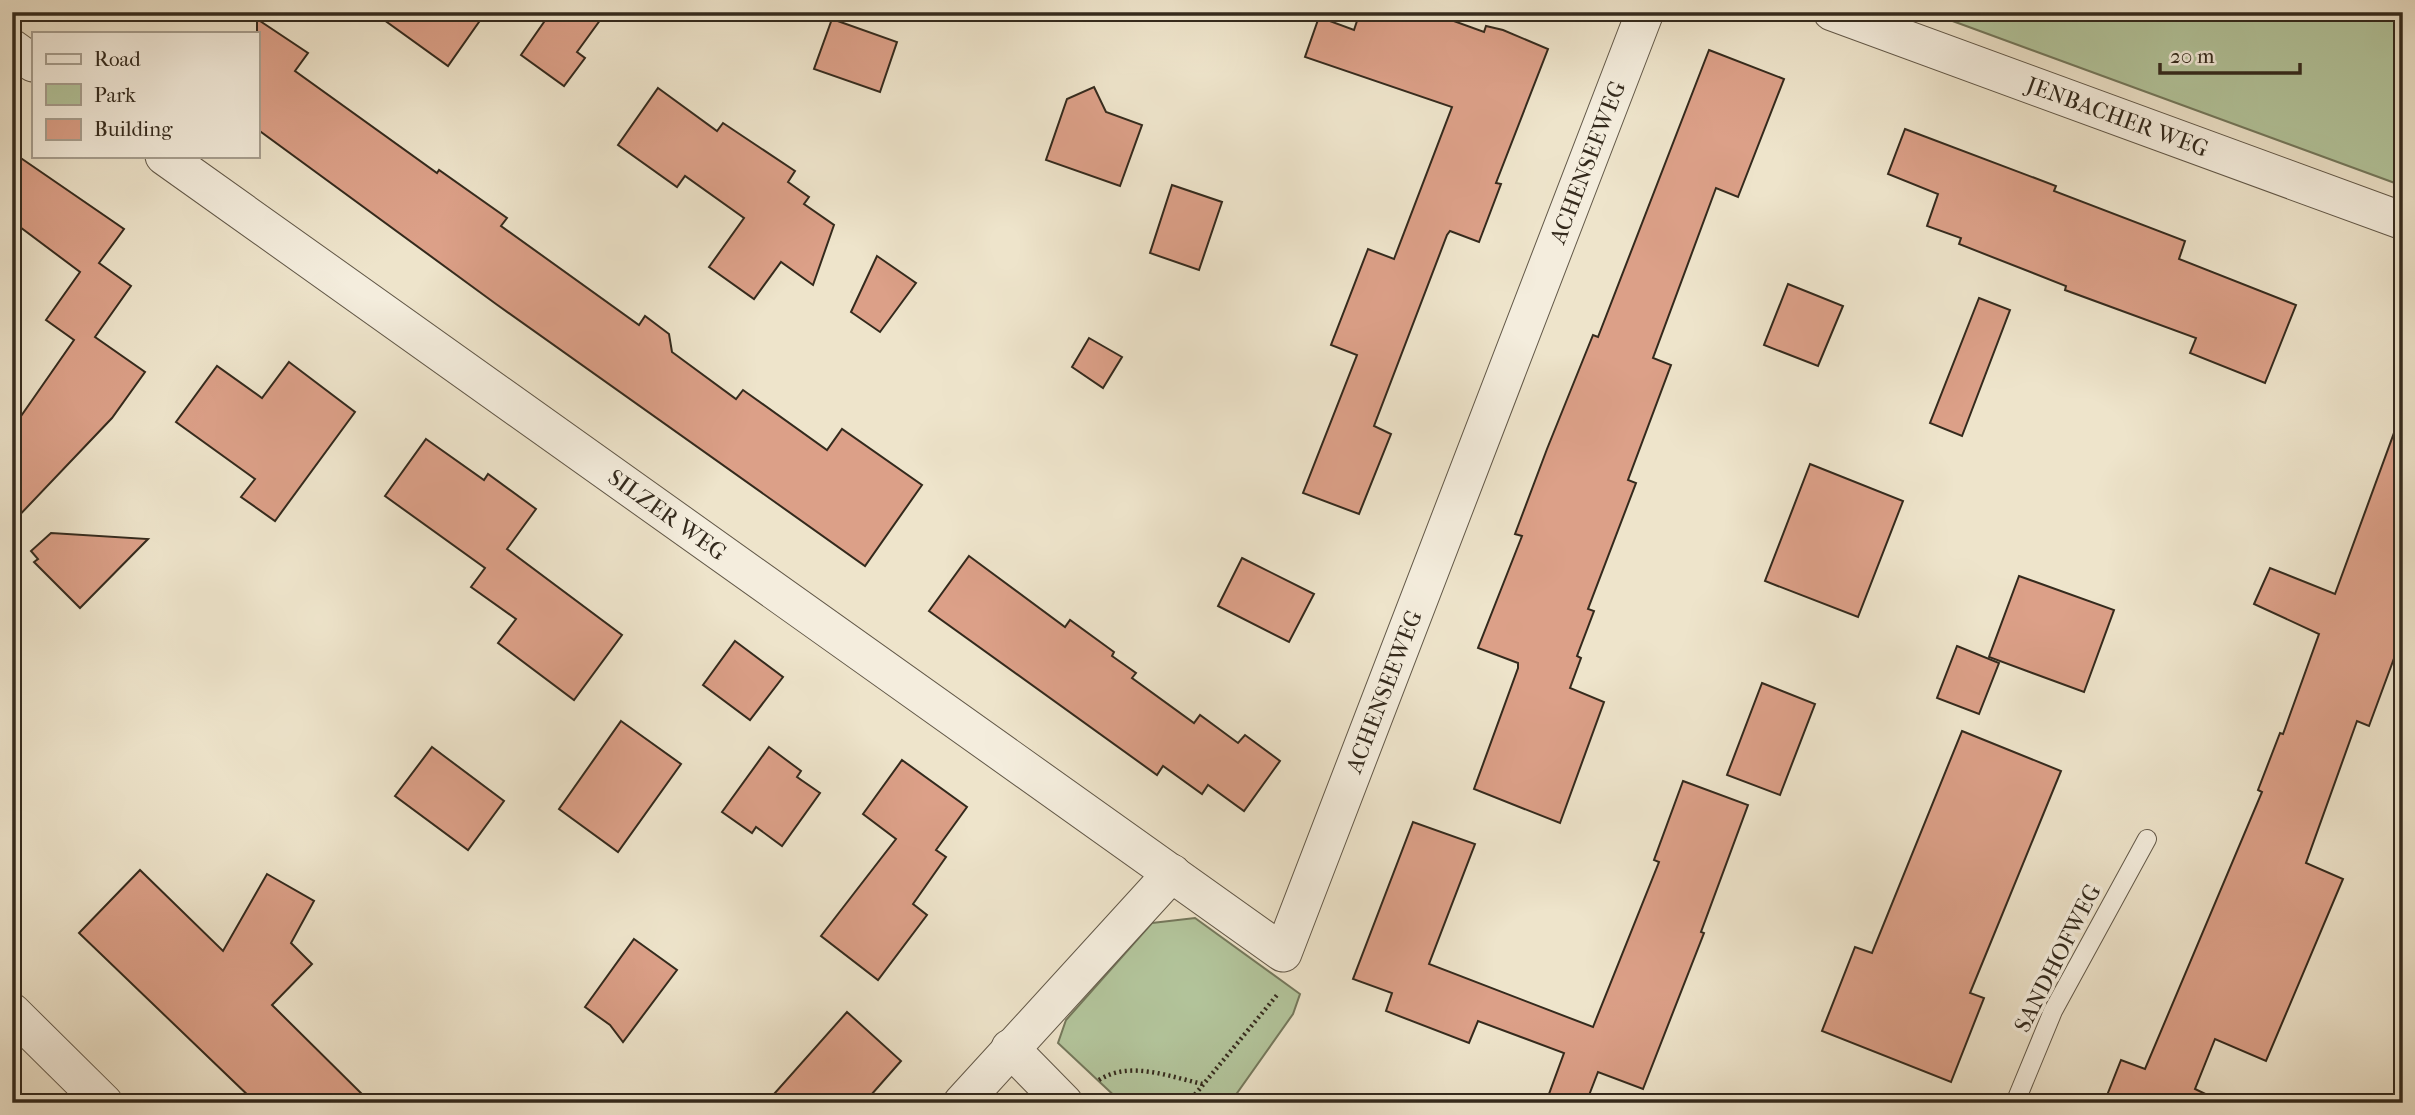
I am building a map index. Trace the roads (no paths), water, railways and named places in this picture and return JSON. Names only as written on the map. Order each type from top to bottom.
[{"type":"street","name":"ACHENSEEWEG","points":[[1172,873],[1283,953],[1645,12]]},
{"type":"street","name":"JENBACHER WEG","points":[[1832,12],[2403,221]]},
{"type":"street","points":[[12,48],[32,62]]},
{"type":"street","name":"SILZER WEG","points":[[167,158],[1172,873]]},
{"type":"street","points":[[962,1103],[1172,873]]},
{"type":"street","points":[[12,1012],[104,1103]]},
{"type":"street","points":[[1010,1048],[1076,1095]]},
{"type":"lane","name":"SANDHOFWEG","points":[[2015,1103],[2053,1011],[2147,839]]}]
